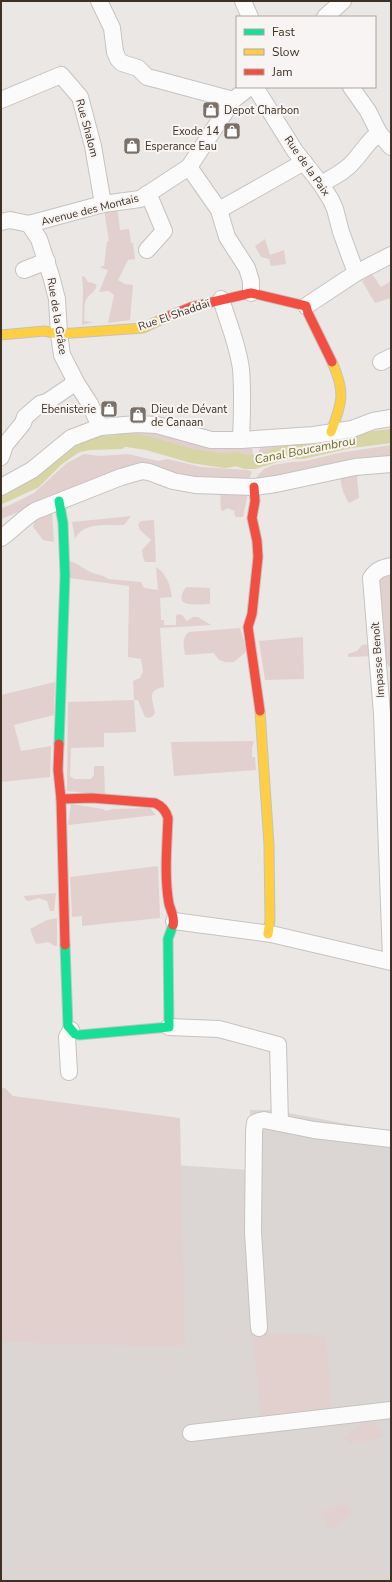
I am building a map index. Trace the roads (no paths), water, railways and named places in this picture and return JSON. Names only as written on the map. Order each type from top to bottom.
[{"type":"street","points":[[99,1],[112,28],[115,52],[118,59],[122,63],[138,68],[146,77],[232,100]]},
{"type":"street","points":[[243,1],[250,16]]},
{"type":"street","points":[[326,16],[343,1]]},
{"type":"street","name":"Rue Shalom","points":[[1,100],[61,75],[80,97],[93,146],[103,204]]},
{"type":"street","name":"Avenue des Montais","points":[[4,217],[30,224],[103,204],[140,199],[189,167],[232,100],[249,88]]},
{"type":"street","name":"Rue de la Paix","points":[[256,88],[292,147],[321,184],[335,209],[340,232],[356,273]]},
{"type":"street","points":[[352,88],[368,111],[379,133],[391,147]]},
{"type":"street","points":[[321,184],[343,172],[354,161],[371,139],[379,133]]},
{"type":"street","points":[[219,210],[304,162]]},
{"type":"street","points":[[189,167],[219,210],[227,237],[247,268],[251,281],[251,293]]},
{"type":"street","points":[[146,194],[151,200],[164,230],[147,250]]},
{"type":"street","name":"Rue de la Grâce","points":[[30,224],[39,239],[47,261],[57,299],[62,355],[77,384],[90,404],[100,427]]},
{"type":"street","points":[[331,432],[343,394],[342,387],[336,370],[306,306],[356,273],[391,254]]},
{"type":"street","points":[[24,270],[47,261]]},
{"type":"street","name":"Rue El Shaddaï","points":[[1,335],[44,331],[59,334],[144,328],[175,313],[251,293],[306,306]]},
{"type":"street","points":[[221,300],[241,369],[241,440]]},
{"type":"street","points":[[1,455],[5,445],[23,422],[25,417],[40,404],[47,402],[72,385],[77,384]]},
{"type":"street","points":[[1,486],[32,470],[71,438],[100,427],[138,424],[157,425],[211,440],[241,440],[314,435],[352,429],[373,421],[391,418]]},
{"type":"street","points":[[1,538],[14,529],[24,518],[35,511],[121,477],[142,471],[173,481],[195,485],[254,487],[276,484],[355,467],[391,464]]},
{"type":"street","points":[[254,487],[255,501],[252,518],[257,541],[258,557],[252,614],[248,627],[260,709],[267,806],[270,920],[268,934]]},
{"type":"street","points":[[59,502],[63,523],[65,575],[58,770],[61,799],[68,1026],[75,1034],[79,1035],[169,1027],[219,1029],[278,1045],[280,1123]]},
{"type":"street","name":"Impasse Benoît","points":[[391,566],[382,568],[374,573],[371,578],[382,714],[389,853],[391,958]]},
{"type":"street","points":[[61,799],[92,798],[155,803],[164,808],[168,818],[166,864],[169,904],[174,921],[168,939],[169,1027]]},
{"type":"street","points":[[174,921],[268,934],[391,962]]},
{"type":"street","points":[[69,1072],[67,1037],[71,1030]]},
{"type":"street","points":[[259,1328],[253,1232],[255,1123],[259,1120],[314,1130],[391,1139]]},
{"type":"street","points":[[191,1433],[391,1410]]},
{"type":"waterway","name":"Canal Boucambrou","points":[[1,497],[34,482],[57,459],[76,446],[89,443],[120,442],[121,439],[147,443],[192,456],[225,461],[236,459],[246,462],[254,462],[286,452],[303,452],[351,441],[391,436]]},
{"type":"place","name":"Depot Charbon","points":[[211,110]]},
{"type":"place","name":"Exode 14","points":[[232,131]]},
{"type":"place","name":"Esperance Eau","points":[[132,146]]},
{"type":"place","name":"Ebenisterie","points":[[109,409]]},
{"type":"place","name":"Dieu de Dévant de Canaan","points":[[138,415]]}]
